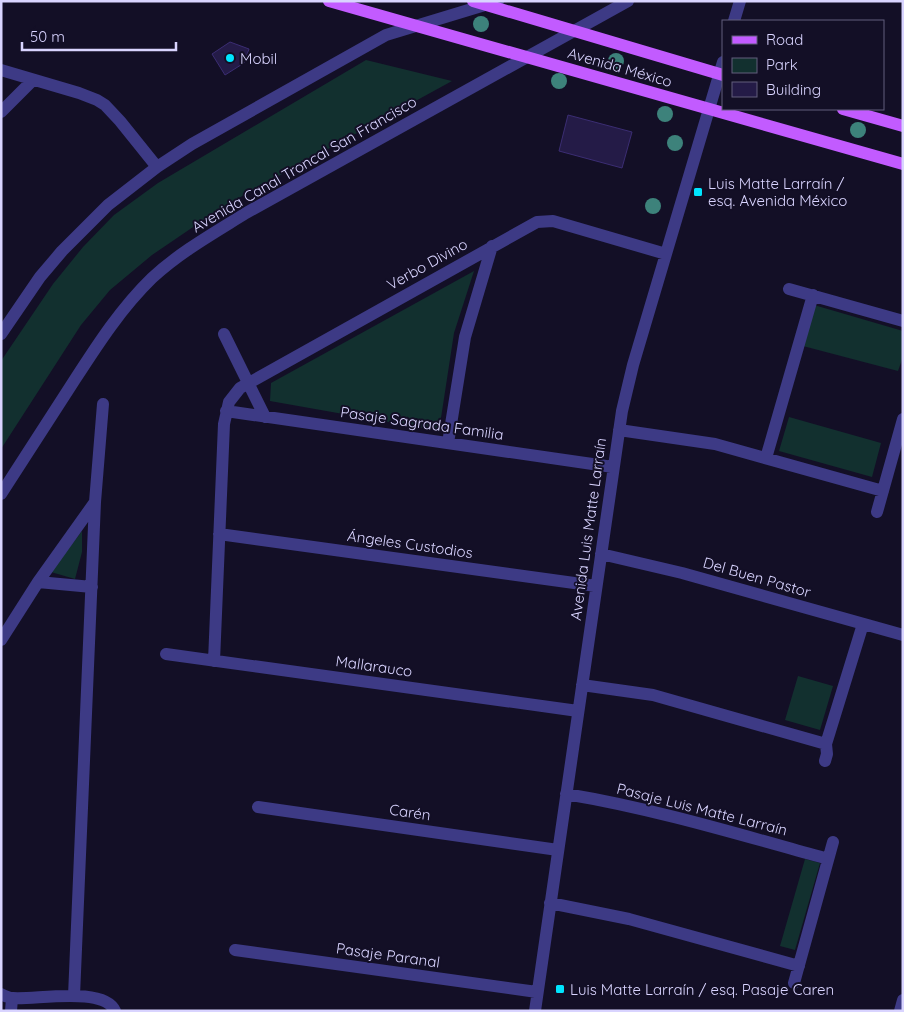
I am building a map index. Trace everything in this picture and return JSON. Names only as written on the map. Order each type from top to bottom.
[{"type":"main road","name":"Avenida México","points":[[329,1],[903,164]]},
{"type":"main road","name":"Avenida México","points":[[473,1],[493,3],[574,31],[722,70]]},
{"type":"main road","points":[[847,110],[903,126]]},
{"type":"street","name":"Avenida Canal Troncal San Francisco","points":[[1,494],[116,319],[154,277],[196,244],[246,213],[628,1]]},
{"type":"street","points":[[734,20],[740,1]]},
{"type":"street","points":[[1,334],[40,276],[62,251],[108,205],[157,167],[192,144],[386,35],[414,25],[493,3]]},
{"type":"street","points":[[1,70],[89,96],[105,105],[157,167]]},
{"type":"street","name":"Avenida Luis Matte Larraín","points":[[534,1011],[619,430],[634,365],[708,109],[722,70]]},
{"type":"street","points":[[1,112],[32,80]]},
{"type":"street","name":"Verbo Divino","points":[[226,411],[233,395],[248,383],[537,222],[553,221],[666,254]]},
{"type":"street","points":[[448,443],[465,337],[492,246]]},
{"type":"street","points":[[789,289],[903,321]]},
{"type":"street","points":[[766,458],[813,295]]},
{"type":"street","points":[[224,334],[265,417]]},
{"type":"street","points":[[74,996],[95,502],[103,404]]},
{"type":"street","points":[[214,660],[226,411]]},
{"type":"street","name":"Pasaje Sagrada Familia","points":[[226,411],[613,467]]},
{"type":"street","points":[[877,512],[903,419]]},
{"type":"street","points":[[619,430],[715,444],[883,491]]},
{"type":"street","points":[[1,640],[38,582],[95,502]]},
{"type":"street","name":"Ángeles Custodios","points":[[219,534],[596,586]]},
{"type":"street","name":"Del Buen Pastor","points":[[601,554],[682,573],[903,635]]},
{"type":"street","points":[[38,582],[92,587]]},
{"type":"street","points":[[825,761],[828,754],[826,744],[863,624]]},
{"type":"street","name":"Mallarauco","points":[[166,654],[578,711]]},
{"type":"street","points":[[582,685],[653,695],[826,744]]},
{"type":"street","name":"Pasaje Luis Matte Larraín","points":[[566,794],[654,811],[828,859]]},
{"type":"street","name":"Carén","points":[[258,807],[558,850]]},
{"type":"street","points":[[794,982],[833,842]]},
{"type":"street","points":[[550,903],[630,919],[799,966]]},
{"type":"street","name":"Pasaje Paranal","points":[[234,950],[537,992]]},
{"type":"street","points":[[8,1001],[74,996],[102,999],[113,1006],[114,1011]]},
{"type":"street","points":[[900,1011],[903,1000]]},
{"type":"green space","points":[[366,60],[452,81],[224,206],[152,255],[110,290],[81,325],[1,449],[1,361],[53,284],[83,247],[114,215],[158,183]]},
{"type":"green space","points":[[474,271],[454,333],[439,431],[270,401],[271,383]]},
{"type":"green space","points":[[814,305],[903,331],[903,357],[898,371],[803,346]]},
{"type":"green space","points":[[789,417],[881,443],[872,477],[779,451]]},
{"type":"green space","points":[[82,531],[82,552],[75,579],[51,572]]},
{"type":"green space","points":[[798,676],[833,686],[820,730],[785,720]]},
{"type":"green space","points":[[805,859],[820,863],[795,950],[780,946]]},
{"type":"building","name":"Mobil","points":[[230,42],[249,49],[244,63],[225,75],[212,54]]},
{"type":"building","points":[[568,115],[632,132],[622,168],[559,151]]},
{"type":"place","name":"Mobil","points":[[230,58]]},
{"type":"place","name":"Luis Matte Larraín / esq. Avenida México","points":[[698,192]]},
{"type":"place","name":"Luis Matte Larraín / esq. Pasaje Caren","points":[[560,989]]}]
